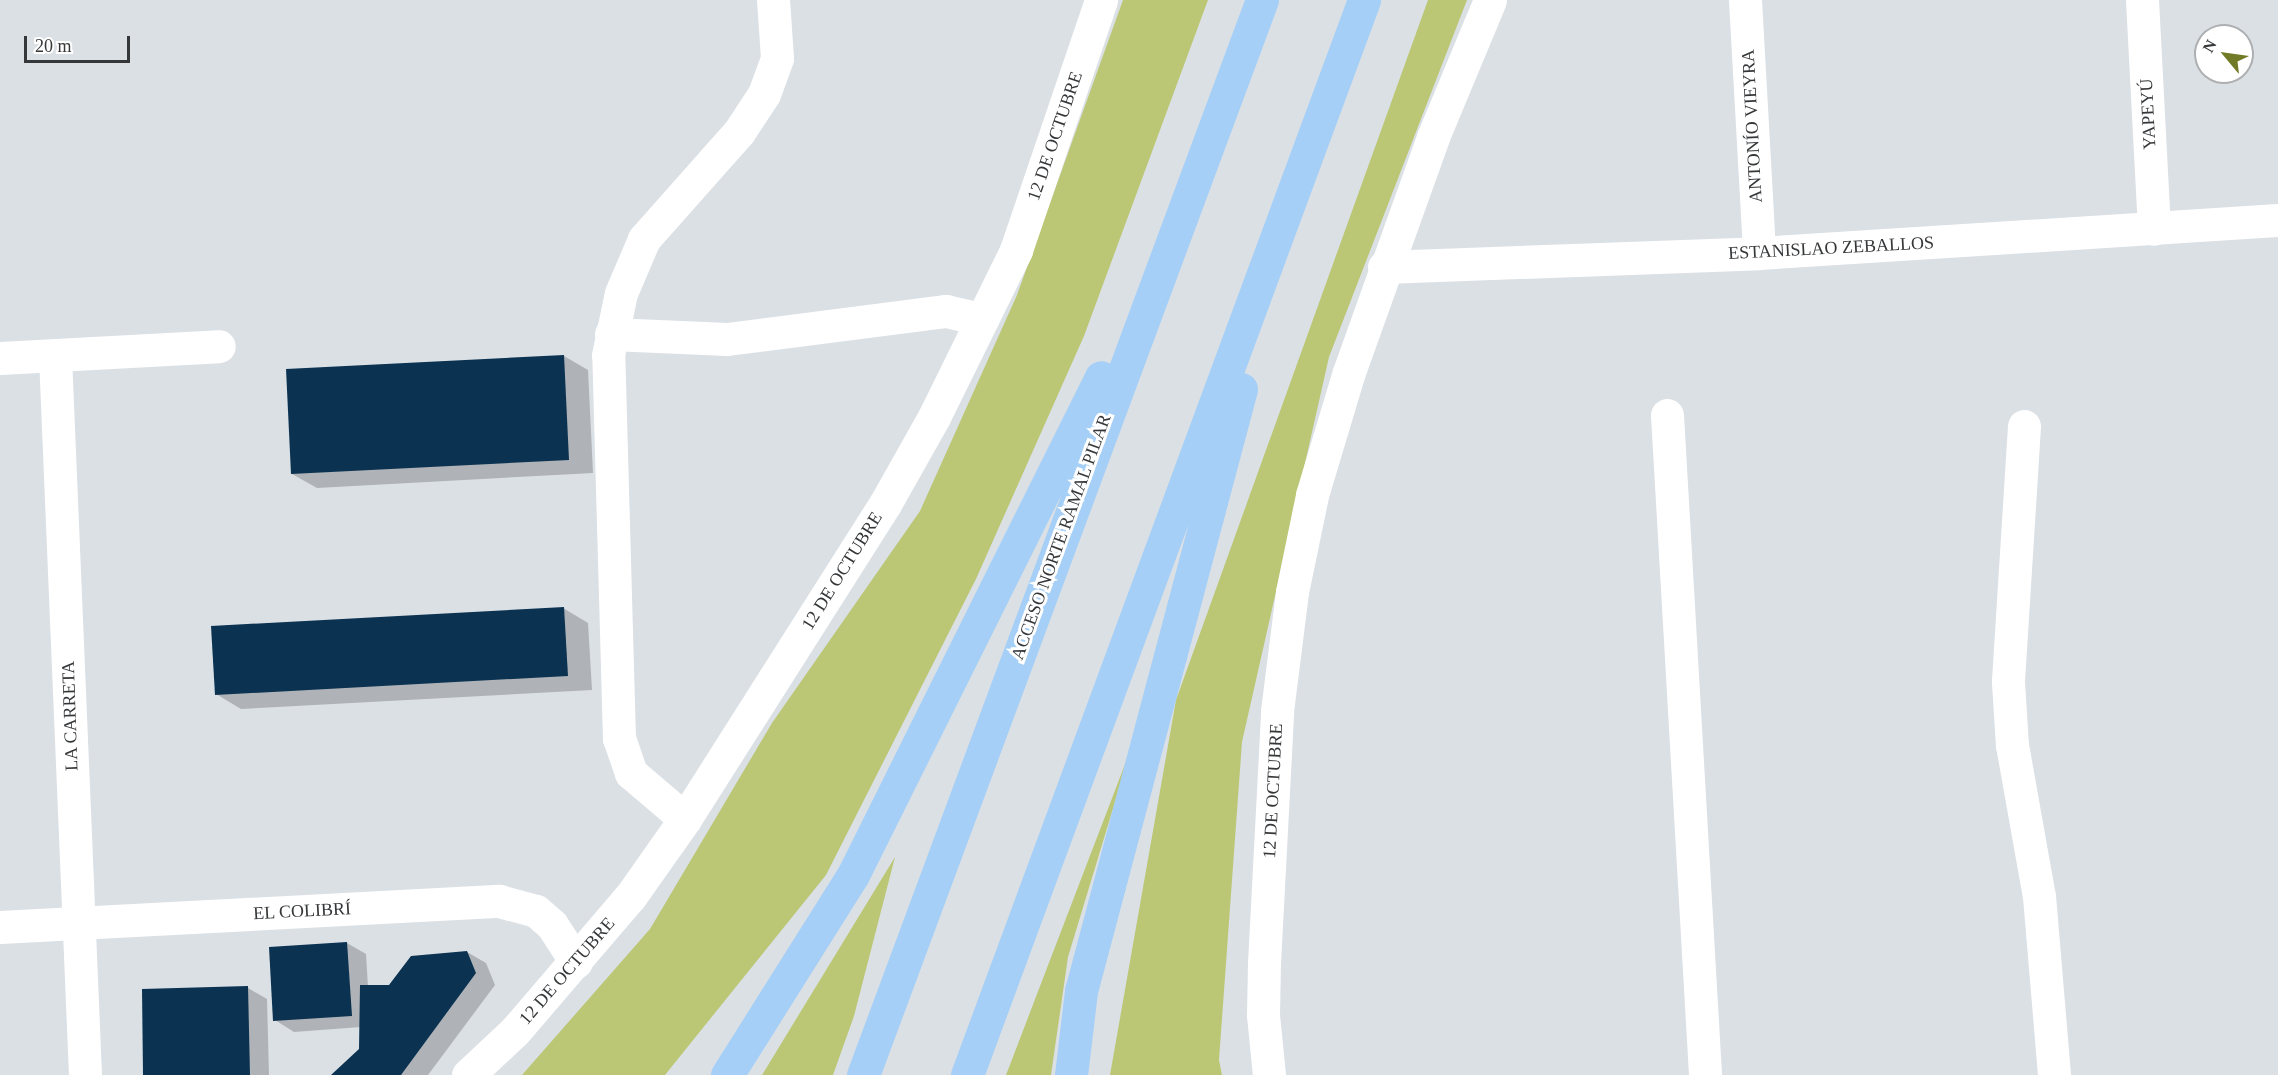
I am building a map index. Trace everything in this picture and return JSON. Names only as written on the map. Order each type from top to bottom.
[{"type":"highway","points":[[1190,194],[1246,0]]},
{"type":"highway","name":"ACCESO NORTE RAMAL PILAR","points":[[863,1075],[1174,231],[1262,0]]},
{"type":"highway","points":[[967,1075],[1364,0]]},
{"type":"highway","points":[[1332,91],[1372,0]]},
{"type":"highway","points":[[1071,1075],[1081,992],[1291,199]]},
{"type":"highway","points":[[727,1075],[853,875],[1174,231]]},
{"type":"street","points":[[685,819],[631,773],[619,739],[611,334],[621,292],[644,239],[740,132],[764,94],[777,58],[773,0]]},
{"type":"street","name":"12 DE OCTUBRE","points":[[468,1075],[515,1031],[630,897],[685,819],[885,504],[934,417],[1016,250],[1101,0]]},
{"type":"street","name":"12 DE OCTUBRE","points":[[1269,1075],[1263,1015],[1265,940],[1277,711],[1292,592],[1312,495],[1384,267],[1490,0]]},
{"type":"street","name":"ANTONÍO VIEYRA","points":[[1745,0],[1760,253]]},
{"type":"street","name":"YAPEYÚ","points":[[2142,0],[2154,229]]},
{"type":"street","name":"ESTANISLAO ZEBALLOS","points":[[1384,267],[1760,253],[2278,220]]},
{"type":"street","points":[[611,334],[727,339],[946,311],[982,319]]},
{"type":"street","points":[[0,358],[219,346]]},
{"type":"street","name":"LA CARRETA","points":[[55,356],[85,1075]]},
{"type":"street","points":[[1667,415],[1705,1075]]},
{"type":"street","points":[[2024,426],[2008,682],[2012,745],[2039,896],[2054,1075]]},
{"type":"street","name":"EL COLIBRÍ","points":[[0,927],[499,901],[536,911],[552,925],[576,962]]},
{"type":"green space","points":[[1123,0],[1208,0],[1084,336],[976,579],[826,875],[665,1075],[522,1075],[650,929],[772,723],[920,511],[1017,295]]},
{"type":"green space","points":[[1428,0],[1467,0],[1329,357],[1242,742],[1219,1060],[1222,1075],[1110,1075],[1176,700]]},
{"type":"green space","points":[[1132,746],[1068,957],[1051,1075],[1006,1075]]},
{"type":"green space","points":[[895,857],[854,1016],[833,1075],[762,1075]]},
{"type":"building","points":[[564,355],[569,460],[291,474],[286,369]]},
{"type":"building","points":[[564,607],[568,676],[215,695],[211,626]]},
{"type":"building","points":[[347,942],[352,1016],[273,1021],[269,947]]},
{"type":"building","points":[[467,951],[476,973],[401,1075],[331,1075],[359,1049],[360,985],[389,985],[411,956]]},
{"type":"building","points":[[248,986],[250,1075],[143,1075],[142,989]]}]
